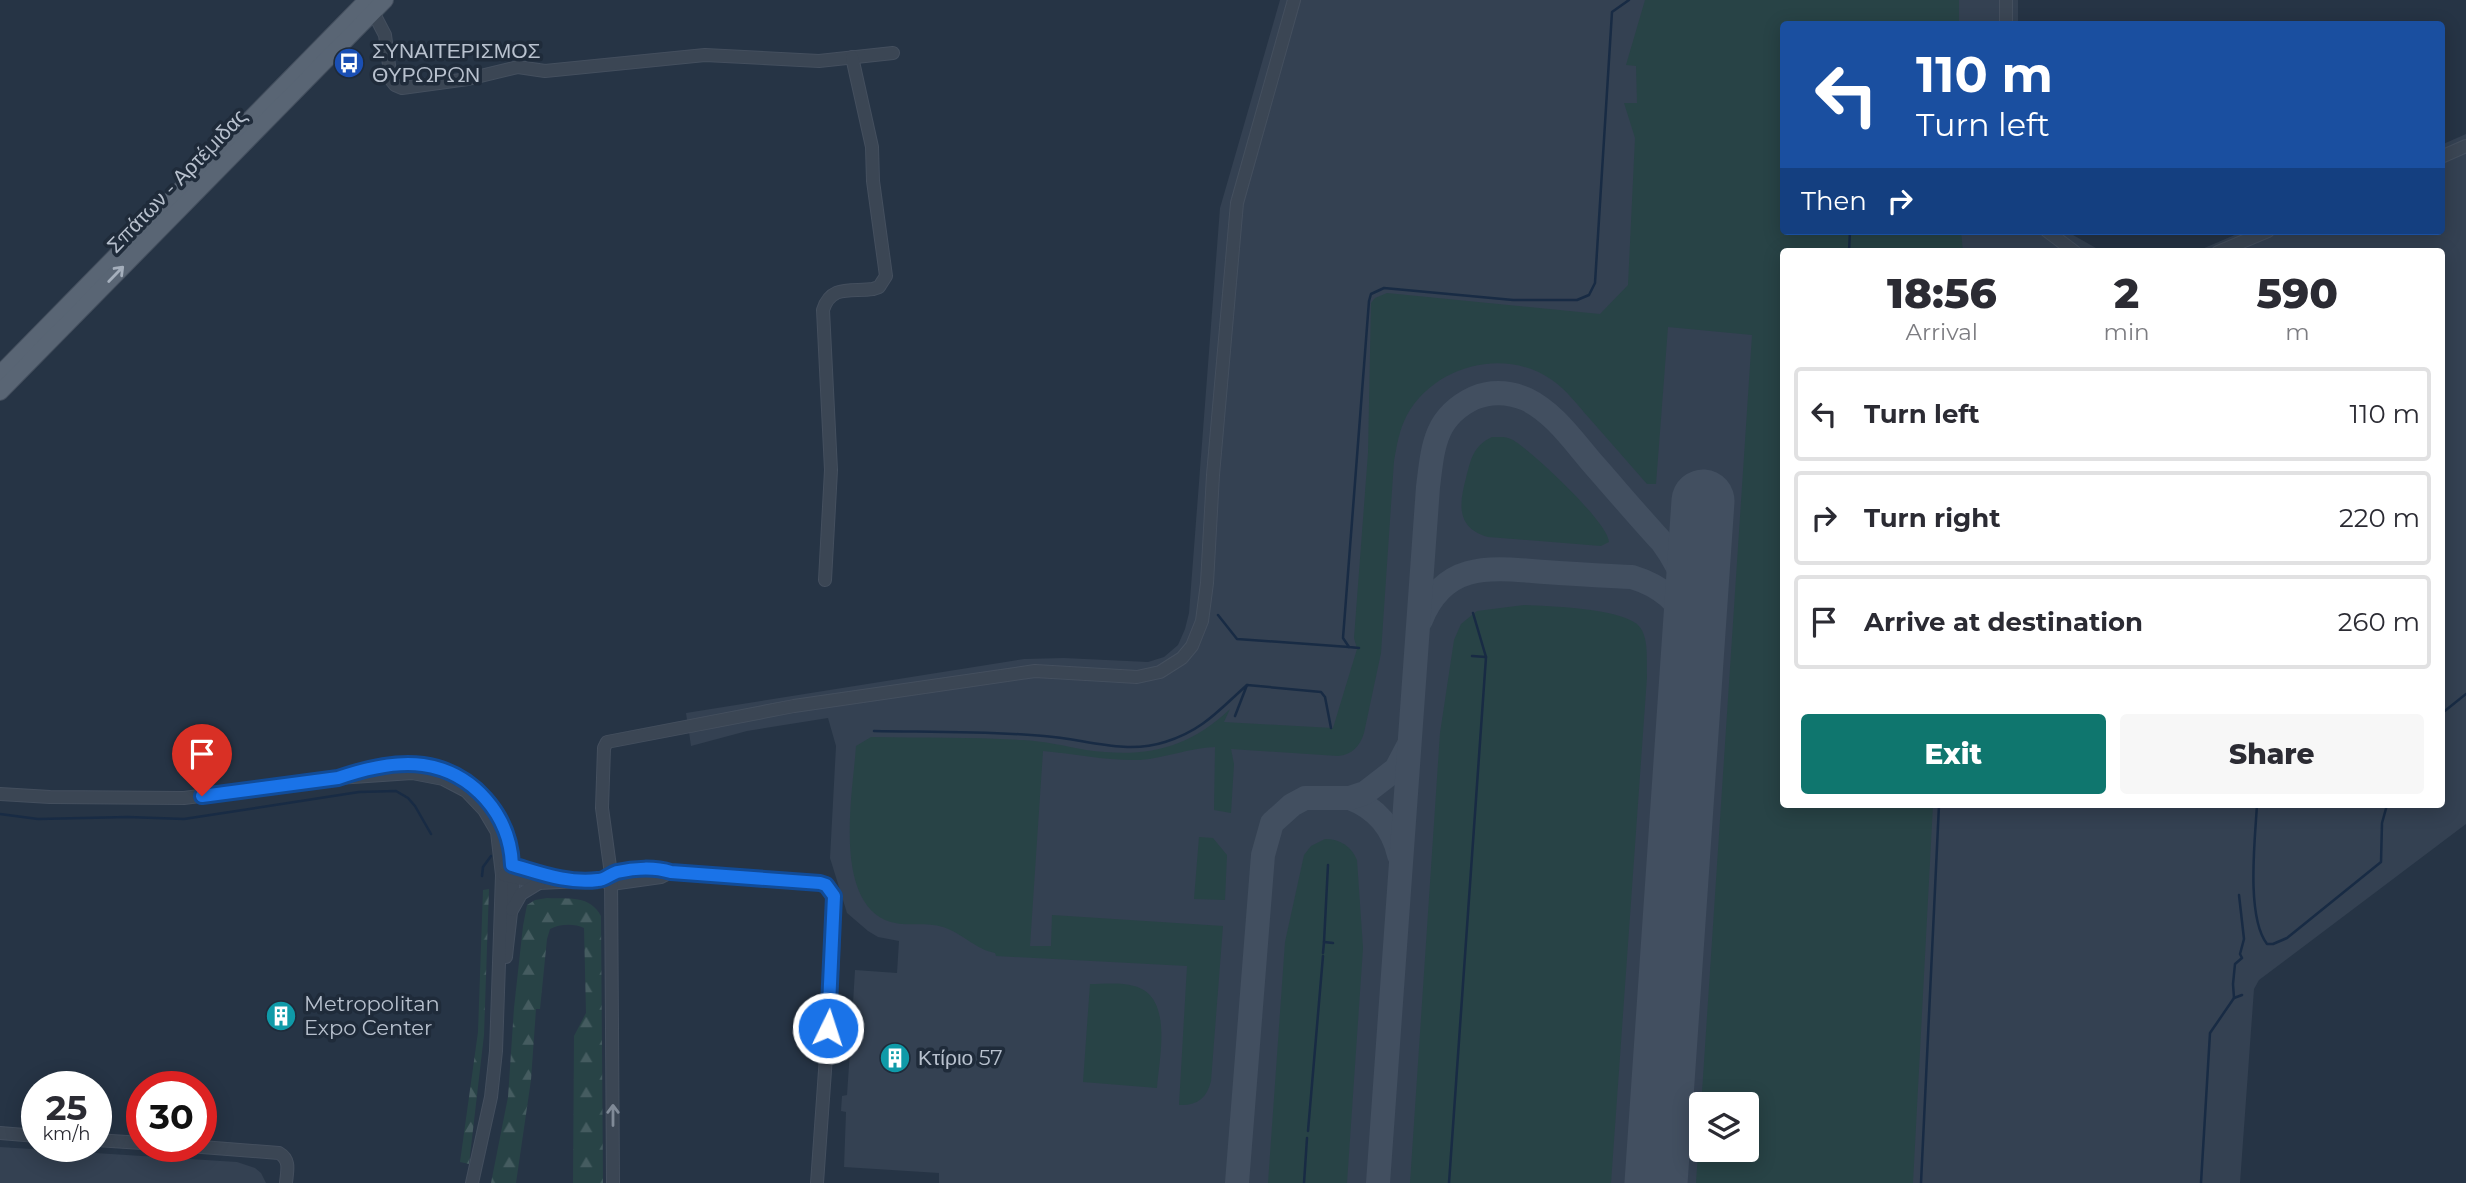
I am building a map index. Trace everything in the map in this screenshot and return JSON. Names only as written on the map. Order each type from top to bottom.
[{"type":"main road","name":"Σπάτων - Αρτέμιδας","points":[[0,374],[375,4]]},
{"type":"main road","name":"Σπάτων - Αρτέμιδας","points":[[0,392],[375,4]]},
{"type":"street","points":[[613,1183],[607,880],[602,808],[604,748],[607,742],[615,738],[794,706],[1035,671],[1147,676],[1168,669],[1192,646],[1202,621],[1207,583],[1213,475],[1237,204],[1294,0]]},
{"type":"street","points":[[2006,0],[2006,21]]},
{"type":"street","points":[[375,4],[385,34],[391,80],[402,88],[468,79],[518,67],[545,71],[705,55],[802,62],[893,53]]},
{"type":"street","points":[[825,580],[831,470],[823,310],[829,297],[838,291],[873,289],[879,287],[886,276],[873,181],[872,147],[852,57]]},
{"type":"street","points":[[2445,155],[2466,146]]},
{"type":"street","points":[[2052,235],[2069,248]]},
{"type":"street","points":[[2228,248],[2258,235]]},
{"type":"street","points":[[0,794],[184,798],[338,778],[356,771],[412,764],[441,769],[458,777],[486,799],[503,824],[510,848],[491,1097],[474,1183]]},
{"type":"street","points":[[507,870],[539,883],[607,880],[620,871],[660,869],[826,885],[834,896],[833,958],[817,1183]]},
{"type":"street","points":[[507,870],[573,881]]},
{"type":"street","points":[[497,1029],[502,1013],[509,916],[507,870]]},
{"type":"street","points":[[509,916],[521,894],[539,883]]},
{"type":"street","points":[[0,1133],[21,1135]]},
{"type":"street","points":[[217,1148],[279,1153],[288,1164],[286,1183]]},
{"type":"shaded area","points":[[1280,0],[2018,0],[2018,21],[1780,21],[1780,235],[2073,235],[2096,248],[1780,248],[1780,808],[2445,808],[2445,248],[2204,248],[2235,235],[2445,235],[2445,143],[2466,134],[2466,824],[2259,980],[2254,989],[2240,1183],[939,1183],[939,1173],[844,1167],[846,1112],[841,1111],[842,1096],[847,1095],[852,1021],[847,1020],[848,1003],[853,1003],[855,970],[897,973],[899,941],[878,937],[847,913],[830,858],[836,746],[828,718],[747,731],[691,746],[689,732],[701,731],[699,719],[687,720],[686,713],[1024,659],[1148,662],[1164,657],[1178,645],[1189,613],[1220,208]]},
{"type":"shaded area","points":[[0,1147],[21,1148],[21,1162],[112,1162],[112,1154],[126,1155],[126,1162],[237,1162],[255,1168],[266,1183],[0,1183]]},
{"type":"green space","points":[[1645,0],[1959,0],[1959,21],[1780,21],[1780,235],[1961,235],[1963,248],[1780,248],[1780,808],[1933,808],[1913,1183],[1696,1183],[1697,1162],[1759,1162],[1759,1092],[1702,1092],[1752,335],[1668,327],[1656,484],[1647,484],[1563,388],[1533,370],[1493,363],[1472,366],[1453,373],[1419,398],[1404,421],[1396,449],[1381,653],[1364,733],[1358,746],[1351,752],[1338,756],[1231,749],[1234,764],[1231,813],[1214,810],[1215,747],[1140,760],[1043,751],[1030,946],[1051,946],[1052,915],[1223,926],[1211,1081],[1200,1100],[1179,1105],[1187,966],[996,956],[995,953],[943,927],[899,924],[885,920],[869,907],[858,889],[852,866],[850,815],[856,746],[871,737],[1022,740],[1127,753],[1164,748],[1181,742],[1198,734],[1230,709],[1224,722],[1333,728],[1357,649],[1354,638],[1368,453],[1371,303],[1375,298],[1387,293],[1600,314],[1628,285],[1635,138],[1624,103],[1637,103],[1636,66],[1626,65]]},
{"type":"green space","points":[[1492,437],[1510,439],[1536,458],[1583,504],[1605,532],[1609,542],[1601,546],[1488,537],[1470,528],[1462,514],[1464,488],[1474,454]]},
{"type":"green space","points":[[1524,605],[1614,614],[1637,624],[1646,641],[1647,677],[1611,1183],[1410,1183],[1440,733],[1454,640],[1461,624],[1477,611]]},
{"type":"green space","points":[[1199,837],[1213,838],[1227,855],[1225,900],[1194,899]]},
{"type":"green space","points":[[1325,839],[1344,844],[1357,860],[1363,948],[1347,1183],[1268,1183],[1285,942],[1304,855],[1311,846]]},
{"type":"green space","points":[[489,889],[484,1035],[469,1164],[460,1162],[478,1032],[483,890]]},
{"type":"green space","points":[[547,898],[585,901],[601,916],[603,1183],[573,1183],[574,1036],[586,1013],[584,928],[567,925],[550,929],[547,939],[516,1183],[491,1183],[508,1097],[514,1008],[527,905]]},
{"type":"green space","points":[[1090,984],[1134,986],[1147,992],[1155,1002],[1161,1030],[1157,1088],[1083,1082]]},
{"type":"waterway","points":[[1359,648],[1349,647],[1343,638],[1371,294],[1384,288],[1513,300],[1577,300],[1589,295],[1595,283],[1612,12],[1629,0]]},
{"type":"waterway","points":[[1849,248],[1850,235]]},
{"type":"waterway","points":[[1449,1183],[1486,657],[1473,613]]},
{"type":"waterway","points":[[1218,615],[1237,639],[1349,647]]},
{"type":"waterway","points":[[1472,656],[1486,657]]},
{"type":"waterway","points":[[1235,716],[1247,685],[1321,692],[1325,697],[1331,728]]},
{"type":"waterway","points":[[874,731],[1002,733],[1120,747],[1150,746],[1200,726],[1247,685]]},
{"type":"waterway","points":[[2445,711],[2466,694]]},
{"type":"waterway","points":[[0,814],[38,819],[184,819],[359,792],[396,791],[415,806],[431,834]]},
{"type":"waterway","points":[[1921,1183],[1939,808]]},
{"type":"waterway","points":[[2257,808],[2254,897],[2260,932],[2267,944],[2287,938],[2381,862],[2382,823],[2386,808]]},
{"type":"waterway","points":[[482,876],[483,867],[491,856]]},
{"type":"waterway","points":[[1324,942],[1328,865]]},
{"type":"waterway","points":[[2201,1183],[2210,1033],[2234,998],[2235,964],[2242,958],[2240,954],[2244,939],[2239,895]]},
{"type":"waterway","points":[[1323,953],[1324,942],[1333,943]]},
{"type":"waterway","points":[[1308,1131],[1323,956]]},
{"type":"waterway","points":[[2234,998],[2242,995]]},
{"type":"waterway","points":[[1304,1183],[1307,1138]]},
{"type":"taxiway","points":[[1378,1183],[1428,487],[1434,446],[1443,424],[1451,414],[1474,398],[1500,393],[1526,399],[1555,420],[1670,554],[1683,578],[1691,615],[1693,643]]},
{"type":"taxiway","points":[[1421,620],[1431,601],[1443,587],[1457,577],[1472,572],[1507,569],[1632,577],[1651,584],[1674,601],[1689,627]]},
{"type":"taxiway","points":[[1237,1183],[1263,855],[1272,823],[1292,805],[1305,798],[1350,798],[1365,793],[1396,769],[1407,748]]},
{"type":"taxiway","points":[[1350,798],[1368,807],[1382,820],[1399,855]]},
{"type":"runway","points":[[1656,1183],[1703,501]]},
{"type":"place","name":"ΣΥΝΑΙΤΕΡΙΣΜΟΣ ΘΥΡΩΡΩΝ","points":[[349,63]]},
{"type":"place","name":"Metropolitan Expo Center","points":[[281,1016]]},
{"type":"place","name":"Κτίριο 57","points":[[895,1058]]},
{"type":"route","points":[[202,796],[338,778],[356,771],[400,765],[424,765],[450,773],[477,790],[503,824],[512,865],[540,874],[573,881],[601,880],[620,871],[660,869],[826,885],[834,896],[828,1028]]}]
